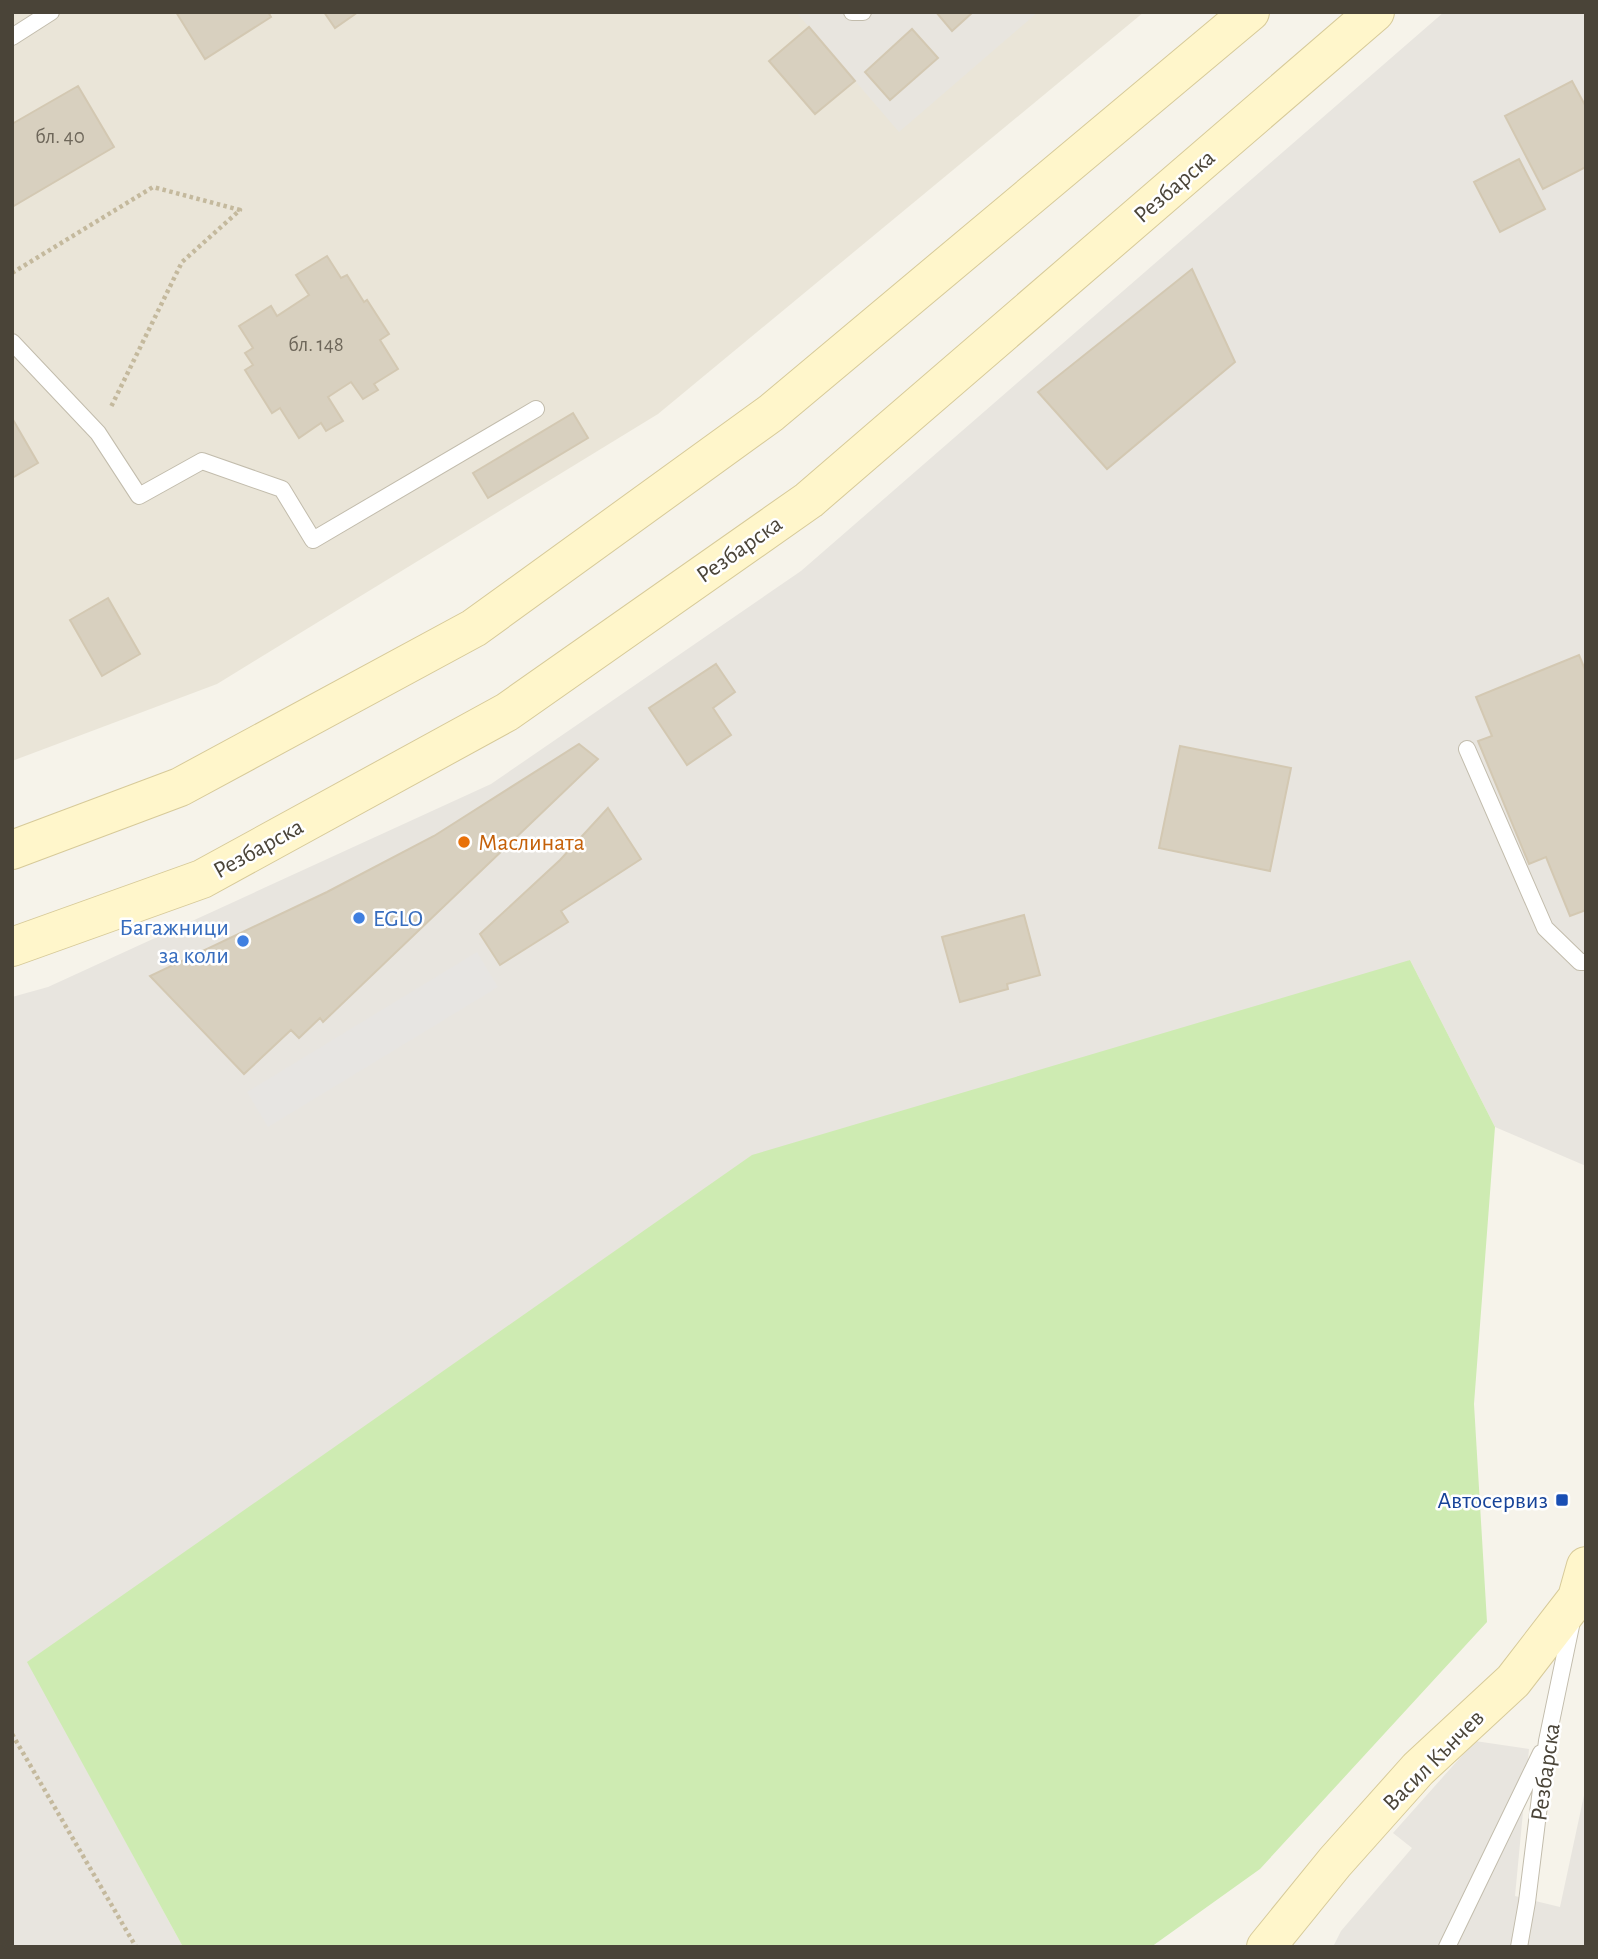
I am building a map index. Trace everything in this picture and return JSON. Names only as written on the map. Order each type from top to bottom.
[{"type":"street","points":[[12,850],[180,786],[474,628],[771,413],[1250,12]]},
{"type":"street","name":"Резбарска","points":[[12,947],[202,879],[507,712],[809,500],[1375,12]]},
{"type":"street","name":"Васил Кънчев","points":[[1266,1947],[1335,1862],[1419,1769],[1513,1681],[1581,1582]]},
{"type":"lane","points":[[12,37],[51,12]]},
{"type":"lane","points":[[852,12],[863,12]]},
{"type":"lane","points":[[12,342],[98,433],[139,496],[202,461],[282,489],[313,540],[537,409]]},
{"type":"lane","points":[[1467,749],[1545,928],[1580,962],[1586,962]]},
{"type":"lane","name":"Резбарска","points":[[1519,1947],[1547,1741],[1581,1582]]},
{"type":"lane","points":[[1447,1947],[1547,1741]]},
{"type":"path","points":[[12,273],[153,187],[240,211],[182,262],[98,433]]},
{"type":"path","points":[[12,1734],[136,1947]]},
{"type":"shaded area","points":[[12,12],[1144,12],[658,414],[217,684],[12,761]]},
{"type":"shaded area","points":[[796,12],[1038,12],[899,132]]},
{"type":"shaded area","points":[[1444,12],[1586,12],[1586,1166],[1495,1127],[1410,960],[28,1662],[183,1947],[12,1947],[12,997],[48,987],[491,784],[801,571]]},
{"type":"shaded area","points":[[477,952],[498,987],[268,1127],[247,1092]]},
{"type":"shaded area","points":[[1475,1741],[1529,1749],[1515,1896],[1560,1907],[1586,1786],[1586,1947],[1333,1947],[1341,1931],[1412,1848],[1393,1833]]},
{"type":"green space","points":[[1410,960],[1495,1127],[1474,1404],[1487,1622],[1260,1869],[1151,1947],[183,1947],[27,1662],[752,1155]]},
{"type":"building","points":[[176,12],[268,12],[271,17],[205,59]]},
{"type":"building","points":[[324,12],[358,12],[335,28]]},
{"type":"building","points":[[936,12],[973,12],[952,31]]},
{"type":"building","points":[[809,27],[855,81],[815,114],[769,61]]},
{"type":"building","points":[[912,29],[938,58],[890,100],[865,72]]},
{"type":"building","points":[[1572,81],[1586,107],[1586,167],[1543,189],[1505,116]]},
{"type":"building","points":[[78,86],[114,147],[12,207],[12,124]]},
{"type":"building","points":[[1519,159],[1545,209],[1500,232],[1474,182]]},
{"type":"building","points":[[327,256],[341,278],[347,275],[364,302],[367,300],[389,334],[380,340],[398,369],[374,384],[378,390],[363,399],[351,382],[328,397],[343,421],[326,431],[321,423],[299,438],[280,408],[272,413],[245,370],[253,365],[245,353],[253,348],[239,326],[271,306],[277,316],[309,295],[296,275]]},
{"type":"building","points":[[1192,269],[1235,362],[1107,469],[1038,392]]},
{"type":"building","points":[[573,413],[588,438],[488,498],[473,473]]},
{"type":"building","points":[[12,418],[38,463],[12,478]]},
{"type":"building","points":[[108,598],[140,654],[102,676],[70,620]]},
{"type":"building","points":[[1579,655],[1586,672],[1586,910],[1570,916],[1546,857],[1529,864],[1478,741],[1492,736],[1476,697]]},
{"type":"building","points":[[716,664],[735,692],[713,708],[731,735],[687,765],[649,708]]},
{"type":"building","points":[[579,744],[598,759],[323,1022],[320,1018],[299,1038],[291,1030],[244,1074],[150,976],[327,892],[434,836]]},
{"type":"building","points":[[1180,746],[1291,768],[1270,871],[1159,848]]},
{"type":"building","points":[[608,808],[641,859],[561,911],[568,922],[500,965],[480,934],[560,860]]},
{"type":"building","points":[[1024,915],[1040,975],[1007,984],[1008,989],[960,1002],[942,937]]},
{"type":"place","name":"Маслината","points":[[464,842]]},
{"type":"place","name":"EGLO","points":[[359,918]]},
{"type":"place","name":"Багажници за коли","points":[[243,941]]},
{"type":"place","name":"Автосервиз","points":[[1562,1500]]}]
